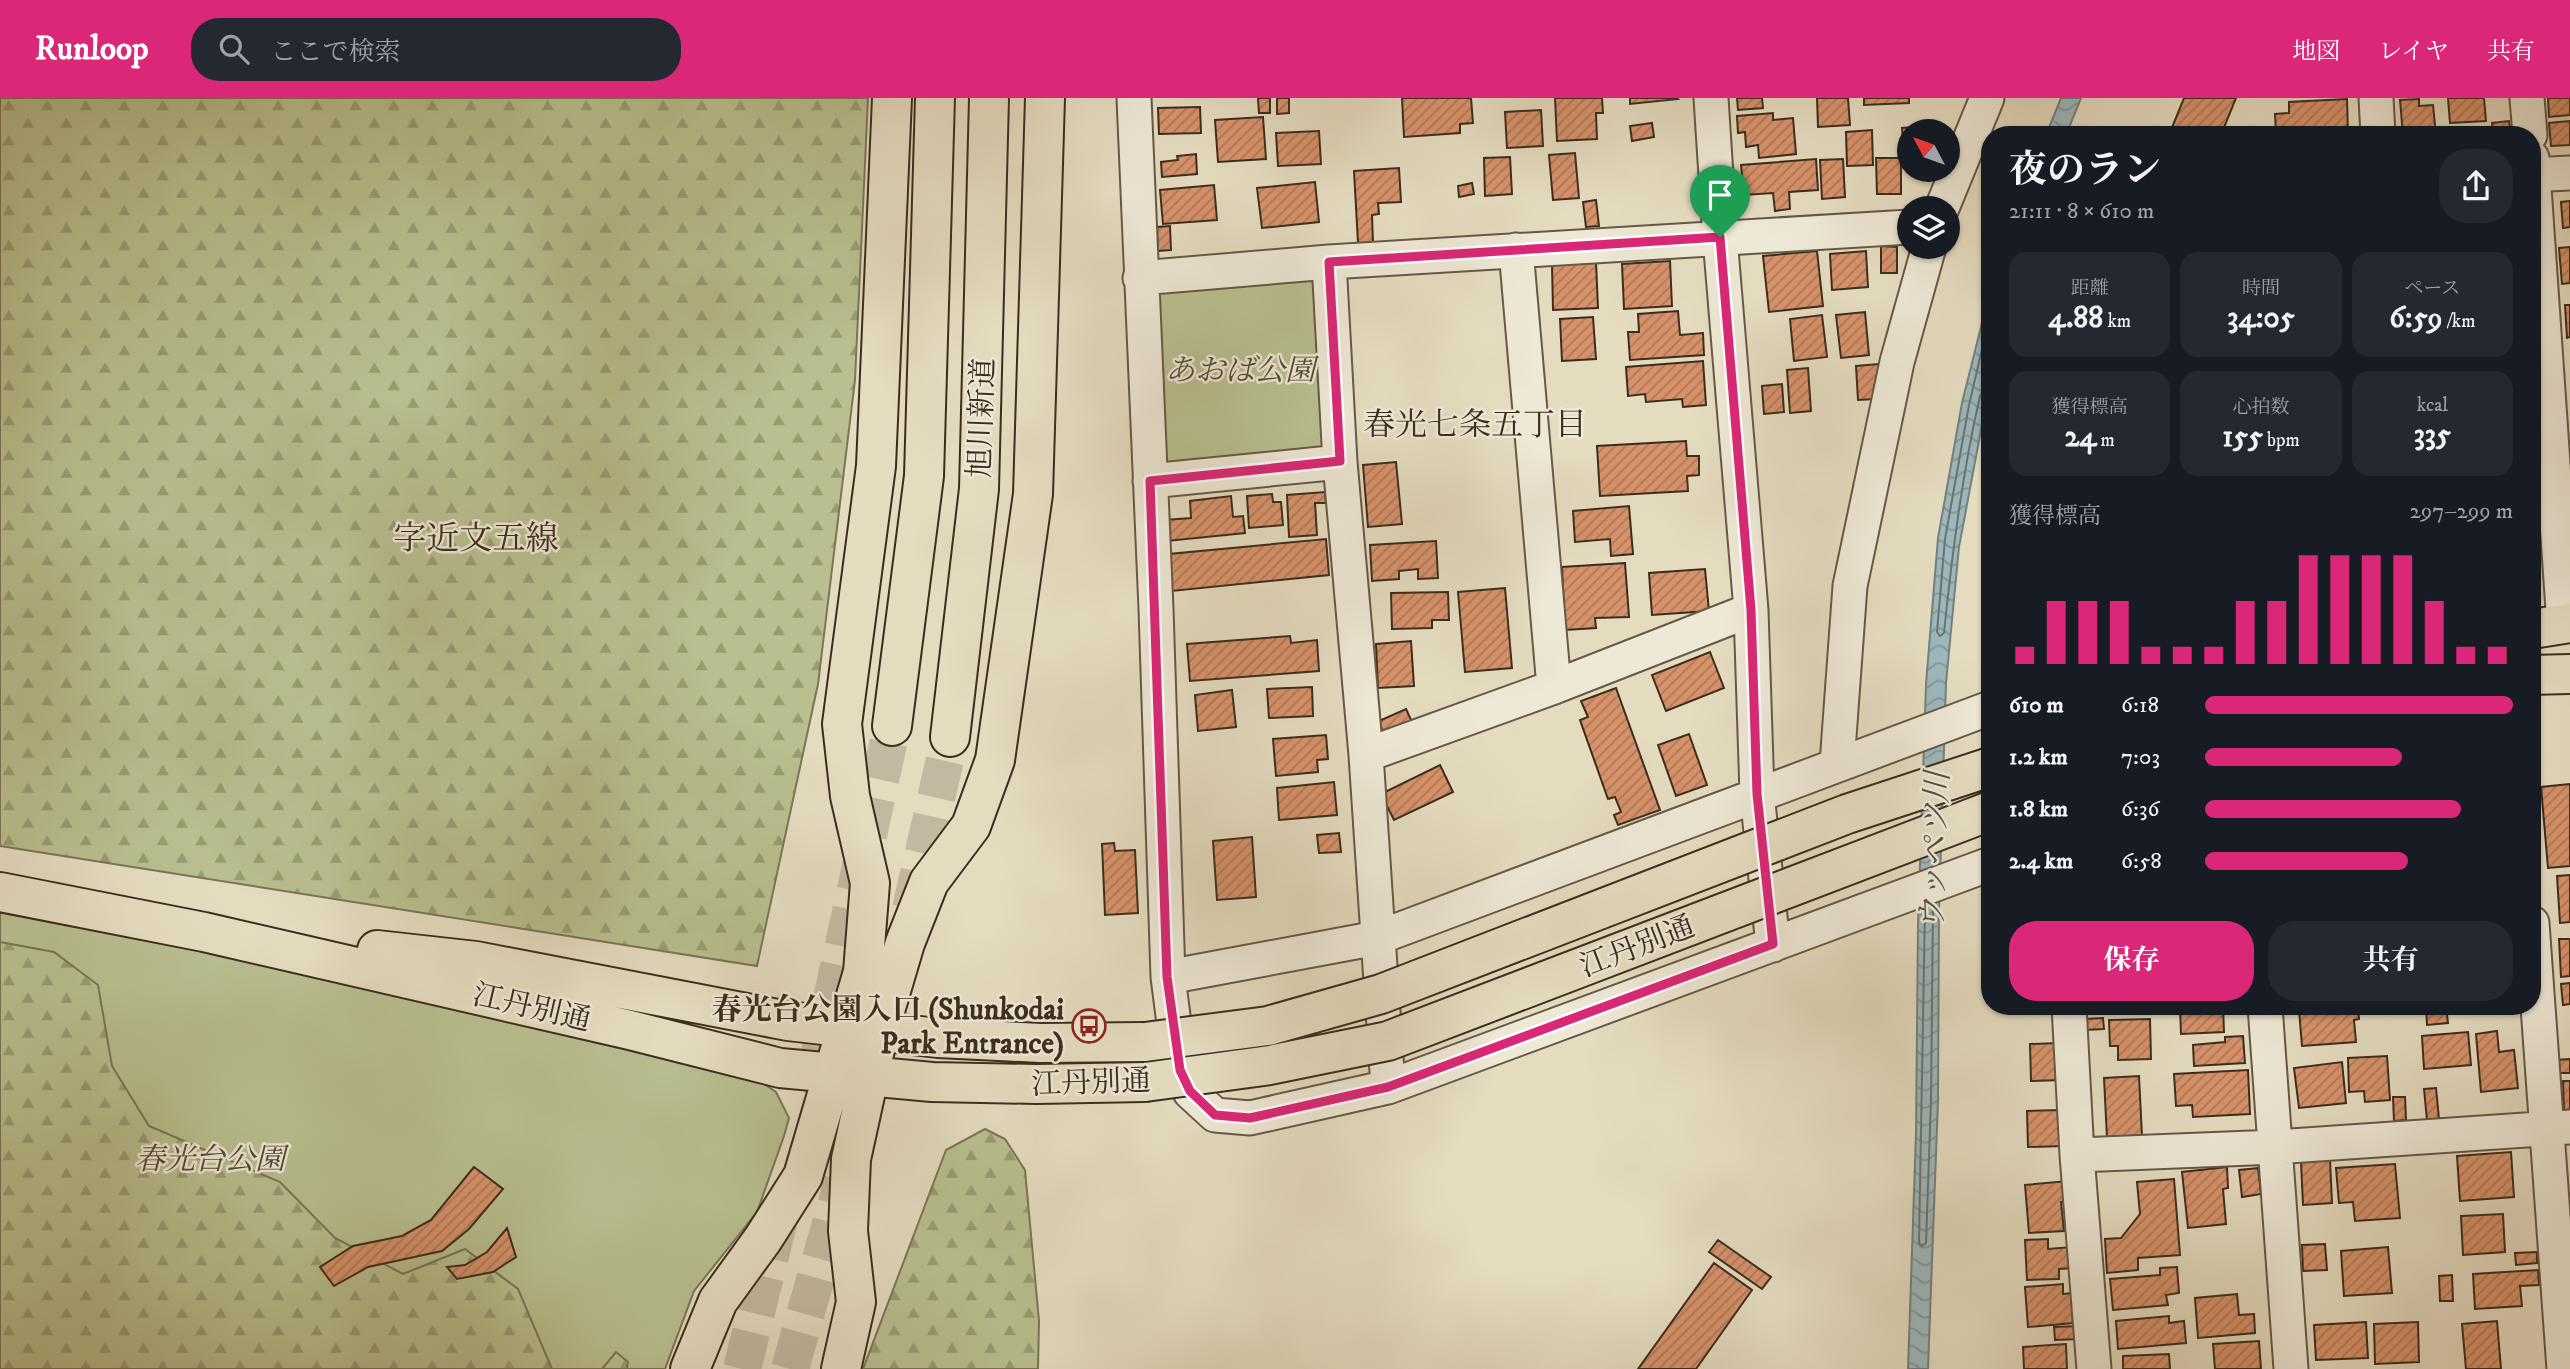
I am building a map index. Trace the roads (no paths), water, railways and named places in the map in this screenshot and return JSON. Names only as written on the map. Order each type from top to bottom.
[{"type":"main road","points":[[863,1030],[863,972],[870,883],[850,796],[842,724],[876,466],[892,98]]},
{"type":"main road","name":"旭川新道","points":[[892,726],[924,476],[935,98]]},
{"type":"main road","name":"旭川新道","points":[[950,737],[979,489],[989,98]]},
{"type":"main road","points":[[690,1369],[718,1301],[763,1240],[803,1176],[851,1075],[863,1030],[905,943],[929,882],[971,826],[995,760],[1033,494],[1045,98]]},
{"type":"main road","points":[[2541,675],[2570,674]]},
{"type":"main road","name":"江丹別通","points":[[204,932],[476,961],[788,1021],[863,1030],[938,1038],[1041,1043],[1145,1042],[1268,1026],[1381,993],[1847,814],[1981,769]]},
{"type":"main road","name":"江丹別通","points":[[0,892],[204,932],[629,1030],[780,1068],[932,1082],[1145,1082],[1270,1065],[1388,1041],[1981,814]]},
{"type":"main road","points":[[841,1369],[856,1302],[848,1231],[851,1075]]},
{"type":"street","points":[[1134,98],[1167,977],[1180,1070],[1190,1091],[1215,1115],[1250,1118],[1388,1087],[1981,867]]},
{"type":"street","points":[[1711,98],[1751,610],[1757,794],[1773,944]]},
{"type":"street","points":[[1947,196],[1987,98]]},
{"type":"street","points":[[2376,98],[2378,126]]},
{"type":"street","points":[[2527,98],[2529,126]]},
{"type":"street","points":[[2541,171],[2570,173]]},
{"type":"street","points":[[1140,278],[1329,262],[1897,228]]},
{"type":"street","points":[[1516,250],[1554,687]]},
{"type":"street","points":[[1846,761],[1850,586],[1897,362],[1926,259]]},
{"type":"street","points":[[1329,262],[1340,461],[1366,755],[1388,1087]]},
{"type":"street","points":[[2541,328],[2556,625]]},
{"type":"street","points":[[1150,481],[1340,461]]},
{"type":"street","points":[[1366,755],[1554,687],[1751,610]]},
{"type":"street","points":[[1167,977],[1377,938],[1981,711]]},
{"type":"street","points":[[2541,994],[2558,1128],[2564,1369]]},
{"type":"street","points":[[2069,1015],[2077,1155],[2094,1369]]},
{"type":"street","points":[[2266,1015],[2291,1369]]},
{"type":"street","points":[[2077,1155],[2276,1147],[2558,1128]]},
{"type":"water","points":[[2061,98],[2081,98],[2070,126],[2050,126]]},
{"type":"water","name":"ウッペツ川","points":[[1981,327],[1981,430],[1959,547],[1946,683],[1939,911],[1938,1100],[1928,1369],[1908,1369],[1926,684],[1938,538],[1962,403]]},
{"type":"tunnel","points":[[819,1058],[892,726]]},
{"type":"tunnel","points":[[911,909],[950,737]]},
{"type":"tunnel","points":[[790,1369],[843,1181]]},
{"type":"tunnel","points":[[742,1369],[780,1215]]},
{"type":"place","name":"春光台公園入口 (Shunkodai Park Entrance)","points":[[1089,1026]]},
{"type":"district","name":"春光七条五丁目","points":[[1475,424]]},
{"type":"district","name":"字近文五線","points":[[476,537]]},
{"type":"park label","name":"あおば公園","points":[[1240,370]]},
{"type":"park label","name":"春光台公園","points":[[210,1159]]}]
